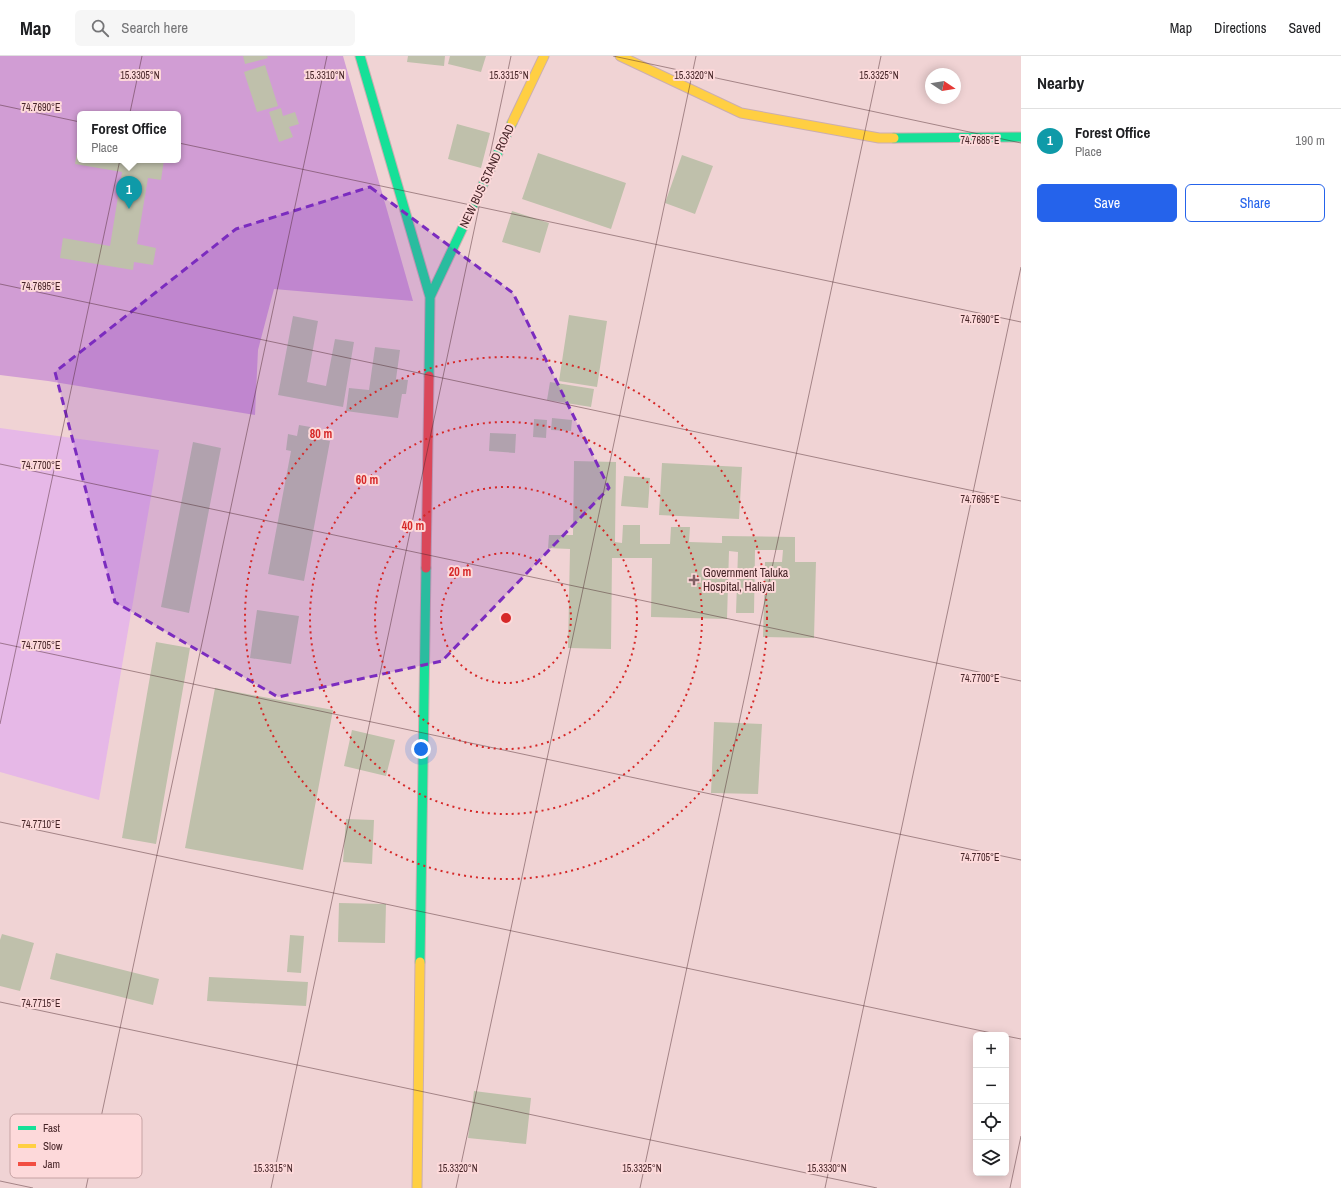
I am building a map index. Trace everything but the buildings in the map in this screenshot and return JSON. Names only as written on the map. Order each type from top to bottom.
[{"type":"main road","points":[[360,56],[430,297],[417,1188]]},
{"type":"main road","name":"NEW BUS STAND ROAD","points":[[430,297],[544,56]]},
{"type":"main road","points":[[620,56],[741,113],[879,138],[1021,137]]},
{"type":"highlighted area","points":[[370,187],[513,293],[609,488],[442,661],[278,697],[115,602],[55,372],[236,229]]},
{"type":"shaded area","points":[[0,56],[343,56],[413,301],[274,289],[258,350],[255,415],[48,381],[0,375]]},
{"type":"shaded area","points":[[0,428],[159,450],[99,800],[0,772]]},
{"type":"traffic: fast","points":[[360,56],[430,297],[429,376]]},
{"type":"traffic: fast","points":[[430,297],[512,123]]},
{"type":"traffic: fast","points":[[894,138],[1021,137]]},
{"type":"traffic: fast","points":[[420,962],[426,568]]},
{"type":"traffic: slow","points":[[512,123],[544,56]]},
{"type":"traffic: slow","points":[[620,56],[741,113],[879,138],[894,138]]},
{"type":"traffic: slow","points":[[417,1188],[420,962]]},
{"type":"traffic: jam","points":[[426,568],[429,376]]},
{"type":"place","name":"Forest Office","points":[[129,209]]},
{"type":"place","name":"Government Taluka Hospital, Haliyal","points":[[694,580]]}]
